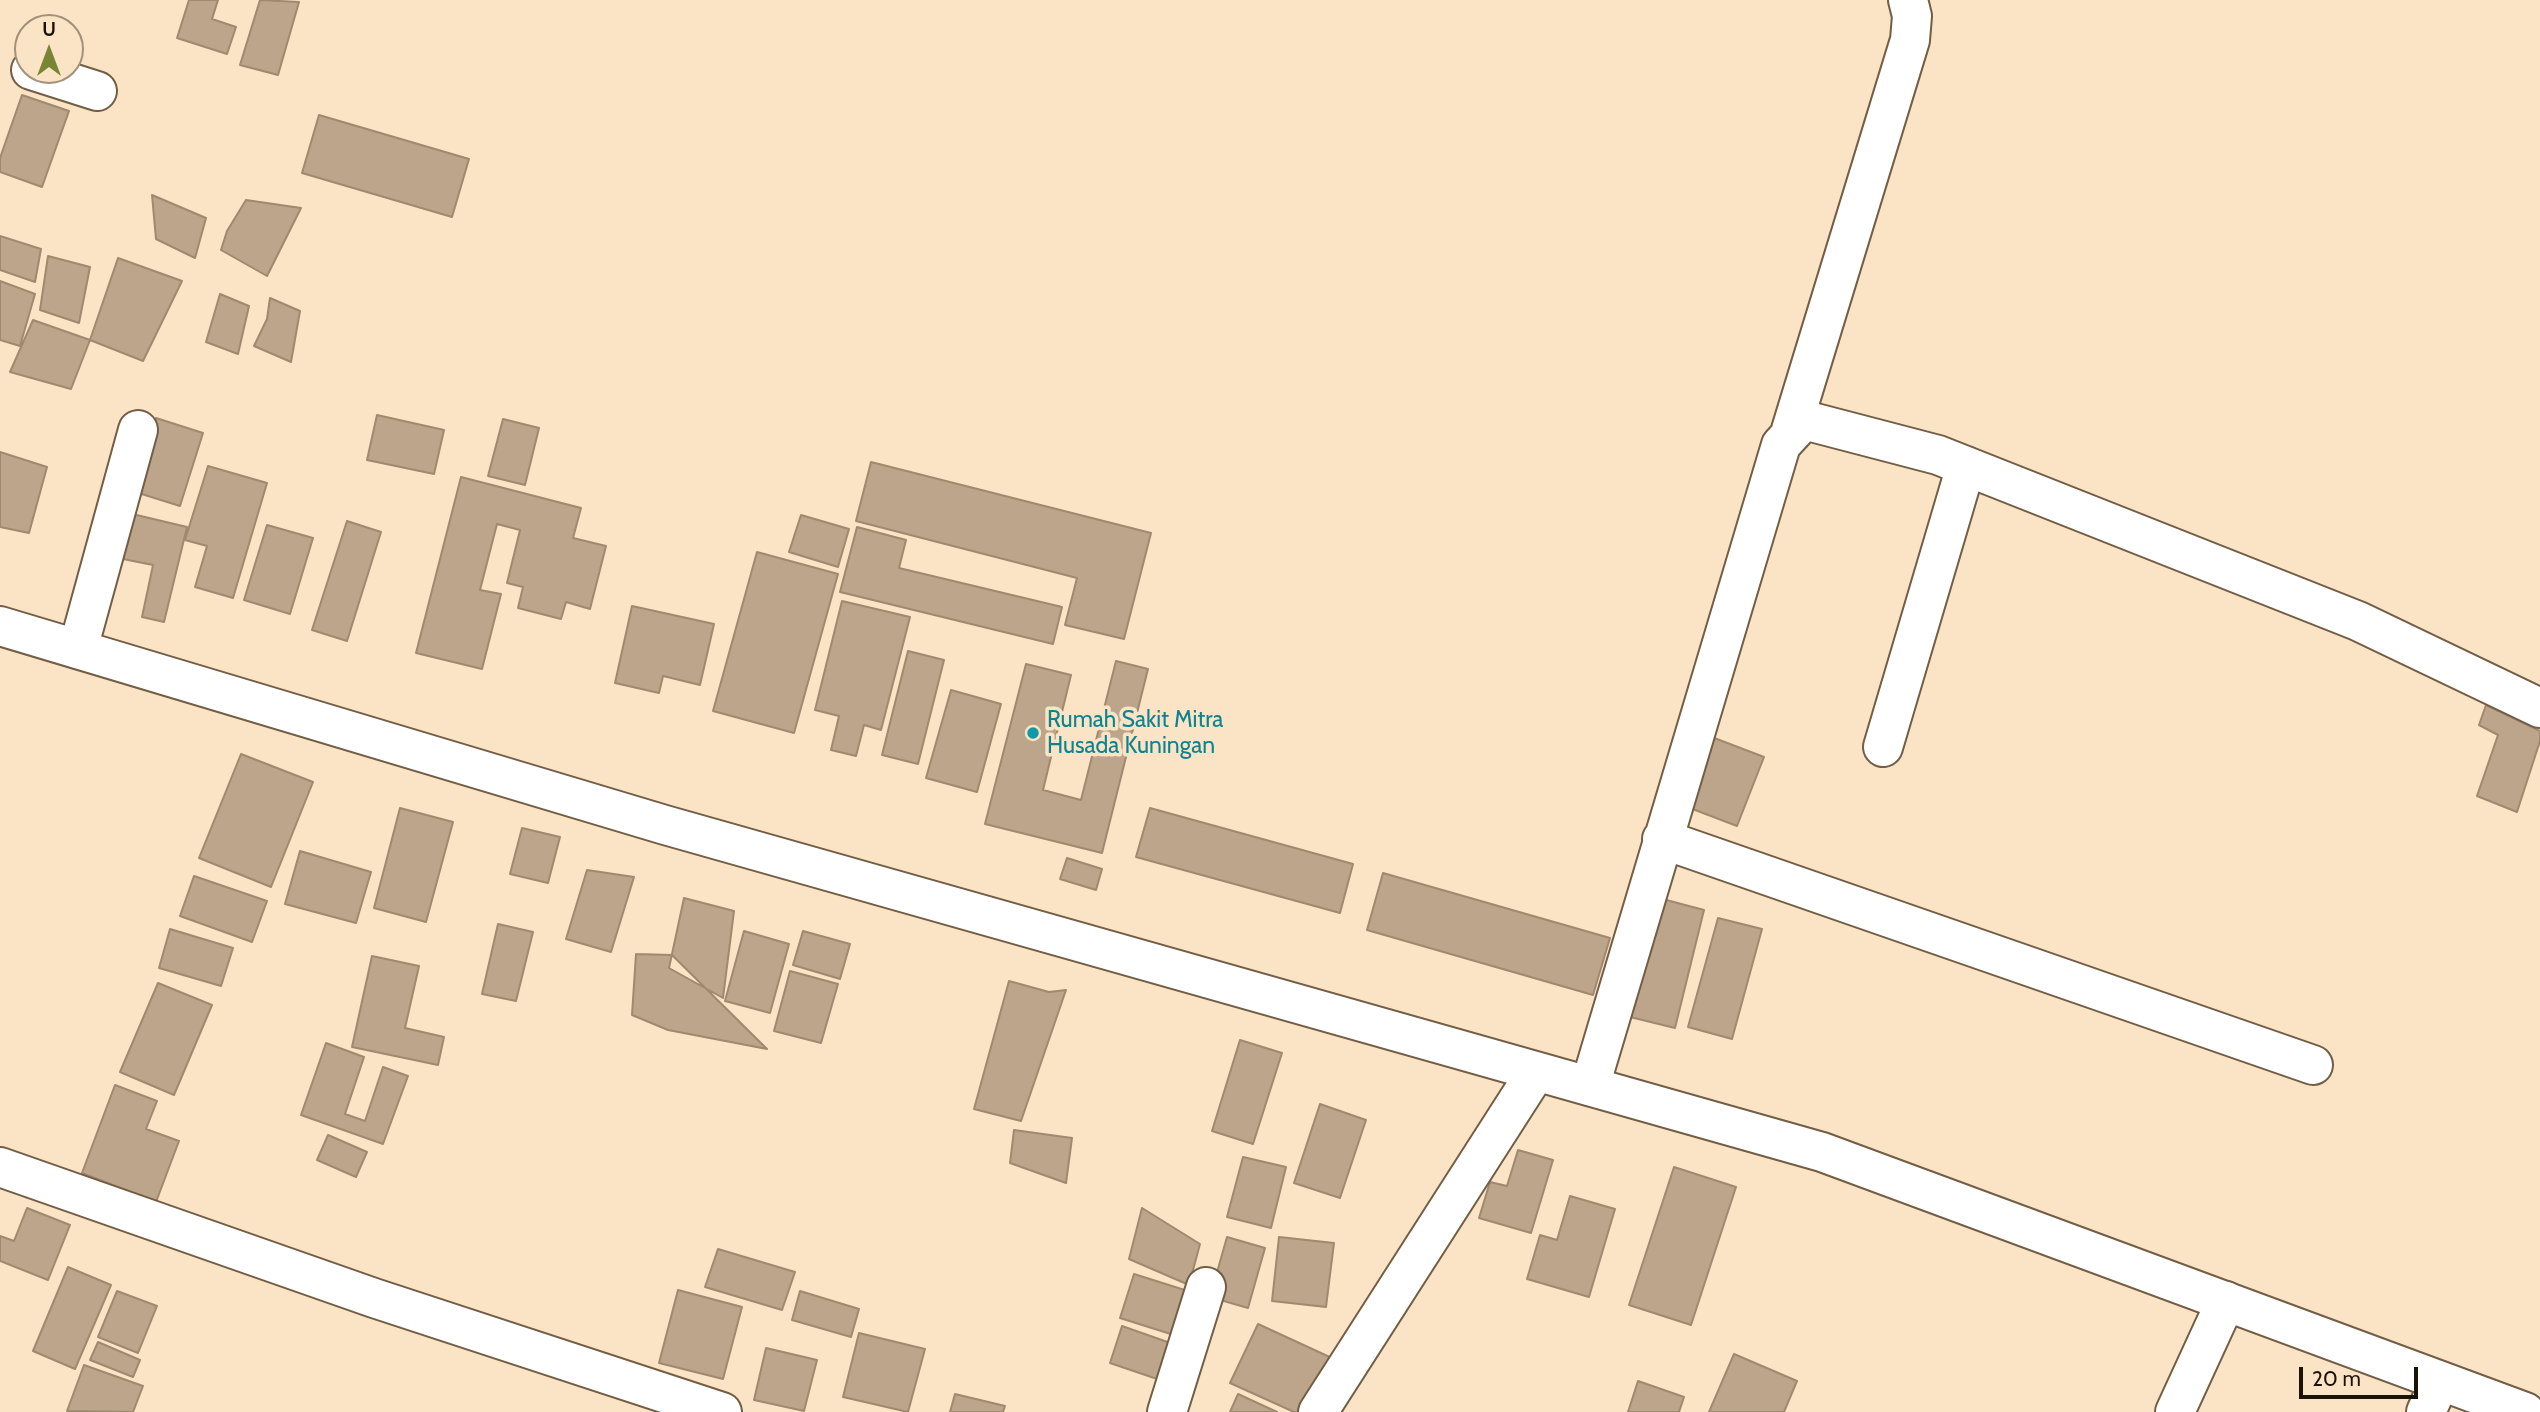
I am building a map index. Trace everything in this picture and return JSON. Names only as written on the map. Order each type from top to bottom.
[{"type":"street","points":[[1590,1086],[1781,445],[1791,430],[1910,40],[1912,16],[1908,0]]},
{"type":"street","points":[[74,84],[97,91]]},
{"type":"street","points":[[1791,430],[1804,420],[1938,455],[2358,621],[2540,708]]},
{"type":"street","points":[[78,649],[138,430]]},
{"type":"street","points":[[1884,747],[1966,466]]},
{"type":"street","points":[[0,626],[664,825],[1822,1152],[2226,1301],[2433,1396],[2525,1412]]},
{"type":"street","points":[[1662,839],[2313,1065]]},
{"type":"street","points":[[1318,1412],[1536,1072]]},
{"type":"street","points":[[0,1167],[373,1298],[722,1412]]},
{"type":"street","points":[[1167,1412],[1206,1287]]},
{"type":"street","points":[[2175,1412],[2226,1301]]},
{"type":"building","points":[[189,0],[218,0],[212,19],[236,27],[227,54],[177,38]]},
{"type":"building","points":[[260,0],[299,2],[278,75],[240,65]]},
{"type":"building","points":[[22,95],[69,111],[42,187],[0,172],[0,158]]},
{"type":"building","points":[[319,115],[469,159],[452,217],[302,173]]},
{"type":"building","points":[[152,195],[206,218],[195,258],[156,239]]},
{"type":"building","points":[[246,200],[301,208],[267,276],[221,250],[227,231]]},
{"type":"building","points":[[0,236],[41,249],[35,282],[0,270]]},
{"type":"building","points":[[48,256],[90,267],[79,323],[40,310]]},
{"type":"building","points":[[118,258],[182,281],[143,361],[90,340]]},
{"type":"building","points":[[0,281],[35,294],[20,346],[0,340]]},
{"type":"building","points":[[220,294],[249,306],[238,354],[206,342]]},
{"type":"building","points":[[270,298],[300,311],[291,362],[254,346],[267,319]]},
{"type":"building","points":[[33,320],[90,340],[71,389],[10,372]]},
{"type":"building","points":[[377,415],[444,430],[434,474],[367,460]]},
{"type":"building","points":[[156,418],[203,433],[180,506],[132,491]]},
{"type":"building","points":[[503,419],[539,428],[525,485],[488,476]]},
{"type":"building","points":[[0,452],[47,467],[29,533],[0,527]]},
{"type":"building","points":[[871,462],[1151,533],[1124,639],[1065,625],[1077,578],[856,521]]},
{"type":"building","points":[[208,466],[267,483],[233,598],[195,587],[207,546],[185,540]]},
{"type":"building","points":[[461,477],[581,508],[573,538],[606,546],[590,609],[566,602],[561,619],[518,608],[523,587],[507,583],[520,530],[497,524],[480,590],[501,594],[482,669],[416,653]]},
{"type":"building","points":[[124,512],[187,527],[164,622],[142,617],[153,565],[113,557]]},
{"type":"building","points":[[801,515],[849,529],[838,567],[789,552]]},
{"type":"building","points":[[347,521],[381,532],[347,641],[312,630]]},
{"type":"building","points":[[267,525],[313,538],[290,614],[244,600]]},
{"type":"building","points":[[857,527],[906,540],[899,568],[1062,607],[1053,644],[840,592]]},
{"type":"building","points":[[757,552],[838,574],[794,733],[713,711]]},
{"type":"building","points":[[842,601],[910,617],[881,730],[864,725],[856,756],[831,750],[839,716],[815,710]]},
{"type":"building","points":[[632,606],[714,624],[700,685],[663,676],[659,693],[615,683]]},
{"type":"building","points":[[908,651],[944,660],[918,764],[882,755]]},
{"type":"building","name":"Rumah Sakit Mitra Husada Kuningan","points":[[1116,661],[1148,669],[1102,853],[985,824],[1026,664],[1071,675],[1043,790],[1081,800]]},
{"type":"building","points":[[951,690],[1001,704],[977,792],[926,778]]},
{"type":"building","points":[[2486,705],[2540,731],[2540,741],[2517,812],[2477,796],[2498,735],[2479,725]]},
{"type":"building","points":[[1709,736],[1764,757],[1737,826],[1682,805]]},
{"type":"building","points":[[241,754],[313,782],[271,887],[199,858]]},
{"type":"building","points":[[400,808],[453,822],[426,922],[374,908]]},
{"type":"building","points":[[1150,808],[1353,864],[1340,913],[1136,857]]},
{"type":"building","points":[[522,828],[560,837],[548,883],[510,874]]},
{"type":"building","points":[[300,851],[371,872],[356,923],[285,904]]},
{"type":"building","points":[[1067,858],[1102,869],[1096,890],[1060,879]]},
{"type":"building","points":[[587,870],[634,877],[611,952],[566,939]]},
{"type":"building","points":[[1383,873],[1610,938],[1593,995],[1367,930]]},
{"type":"building","points":[[194,876],[267,901],[252,942],[180,916]]},
{"type":"building","points":[[1655,897],[1704,910],[1675,1028],[1626,1016]]},
{"type":"building","points":[[684,898],[734,911],[723,998],[669,968]]},
{"type":"building","points":[[1718,918],[1762,929],[1732,1039],[1688,1027]]},
{"type":"building","points":[[498,924],[533,932],[516,1001],[482,994]]},
{"type":"building","points":[[170,929],[233,948],[221,986],[159,968]]},
{"type":"building","points":[[744,931],[789,944],[770,1013],[725,1001]]},
{"type":"building","points":[[803,931],[850,944],[840,979],[793,965]]},
{"type":"building","points":[[636,954],[672,955],[767,1049],[668,1030],[632,1015]]},
{"type":"building","points":[[372,956],[419,966],[405,1028],[444,1037],[438,1065],[352,1047]]},
{"type":"building","points":[[790,971],[838,984],[821,1043],[774,1031]]},
{"type":"building","points":[[1009,981],[1049,992],[1066,990],[1021,1121],[974,1109]]},
{"type":"building","points":[[158,983],[212,1005],[174,1095],[120,1072]]},
{"type":"building","points":[[1240,1040],[1282,1053],[1253,1144],[1212,1131]]},
{"type":"building","points":[[326,1043],[364,1057],[345,1114],[365,1121],[383,1067],[408,1076],[383,1144],[301,1115]]},
{"type":"building","points":[[115,1085],[157,1101],[146,1129],[179,1141],[156,1202],[82,1173]]},
{"type":"building","points":[[1320,1104],[1366,1120],[1340,1198],[1294,1183]]},
{"type":"building","points":[[1014,1130],[1072,1138],[1066,1183],[1010,1163]]},
{"type":"building","points":[[328,1135],[367,1152],[356,1177],[317,1160]]},
{"type":"building","points":[[1518,1150],[1553,1160],[1531,1233],[1479,1218],[1490,1182],[1507,1186]]},
{"type":"building","points":[[1243,1157],[1286,1167],[1271,1228],[1227,1217]]},
{"type":"building","points":[[1674,1167],[1736,1187],[1691,1325],[1629,1305]]},
{"type":"building","points":[[1570,1196],[1615,1209],[1589,1297],[1527,1279],[1540,1235],[1557,1240]]},
{"type":"building","points":[[27,1208],[70,1225],[48,1280],[0,1261],[0,1236],[14,1241]]},
{"type":"building","points":[[1142,1208],[1200,1244],[1189,1285],[1129,1259]]},
{"type":"building","points":[[1227,1237],[1265,1248],[1248,1308],[1210,1297]]},
{"type":"building","points":[[1279,1237],[1334,1243],[1326,1307],[1272,1301]]},
{"type":"building","points":[[718,1249],[795,1272],[782,1310],[705,1287]]},
{"type":"building","points":[[68,1267],[111,1285],[75,1369],[33,1351]]},
{"type":"building","points":[[1134,1274],[1191,1292],[1177,1336],[1120,1318]]},
{"type":"building","points":[[678,1290],[742,1307],[723,1379],[659,1363]]},
{"type":"building","points":[[117,1291],[157,1306],[138,1353],[98,1337]]},
{"type":"building","points":[[800,1291],[859,1309],[851,1337],[792,1320]]},
{"type":"building","points":[[1258,1324],[1334,1359],[1309,1412],[1294,1412],[1230,1383]]},
{"type":"building","points":[[1122,1326],[1176,1345],[1163,1381],[1110,1363]]},
{"type":"building","points":[[859,1333],[925,1349],[908,1412],[843,1397]]},
{"type":"building","points":[[98,1342],[140,1360],[133,1377],[90,1360]]},
{"type":"building","points":[[766,1348],[817,1360],[804,1411],[754,1400]]},
{"type":"building","points":[[1734,1354],[1797,1381],[1784,1412],[1709,1412]]},
{"type":"building","points":[[84,1365],[143,1386],[133,1412],[67,1411]]},
{"type":"building","points":[[1638,1381],[1684,1397],[1679,1412],[1628,1412]]},
{"type":"building","points":[[955,1394],[1005,1406],[1003,1412],[950,1412]]},
{"type":"building","points":[[1238,1394],[1277,1412],[1230,1412]]},
{"type":"place","name":"Rumah Sakit Mitra Husada Kuningan","points":[[1033,733]]}]
